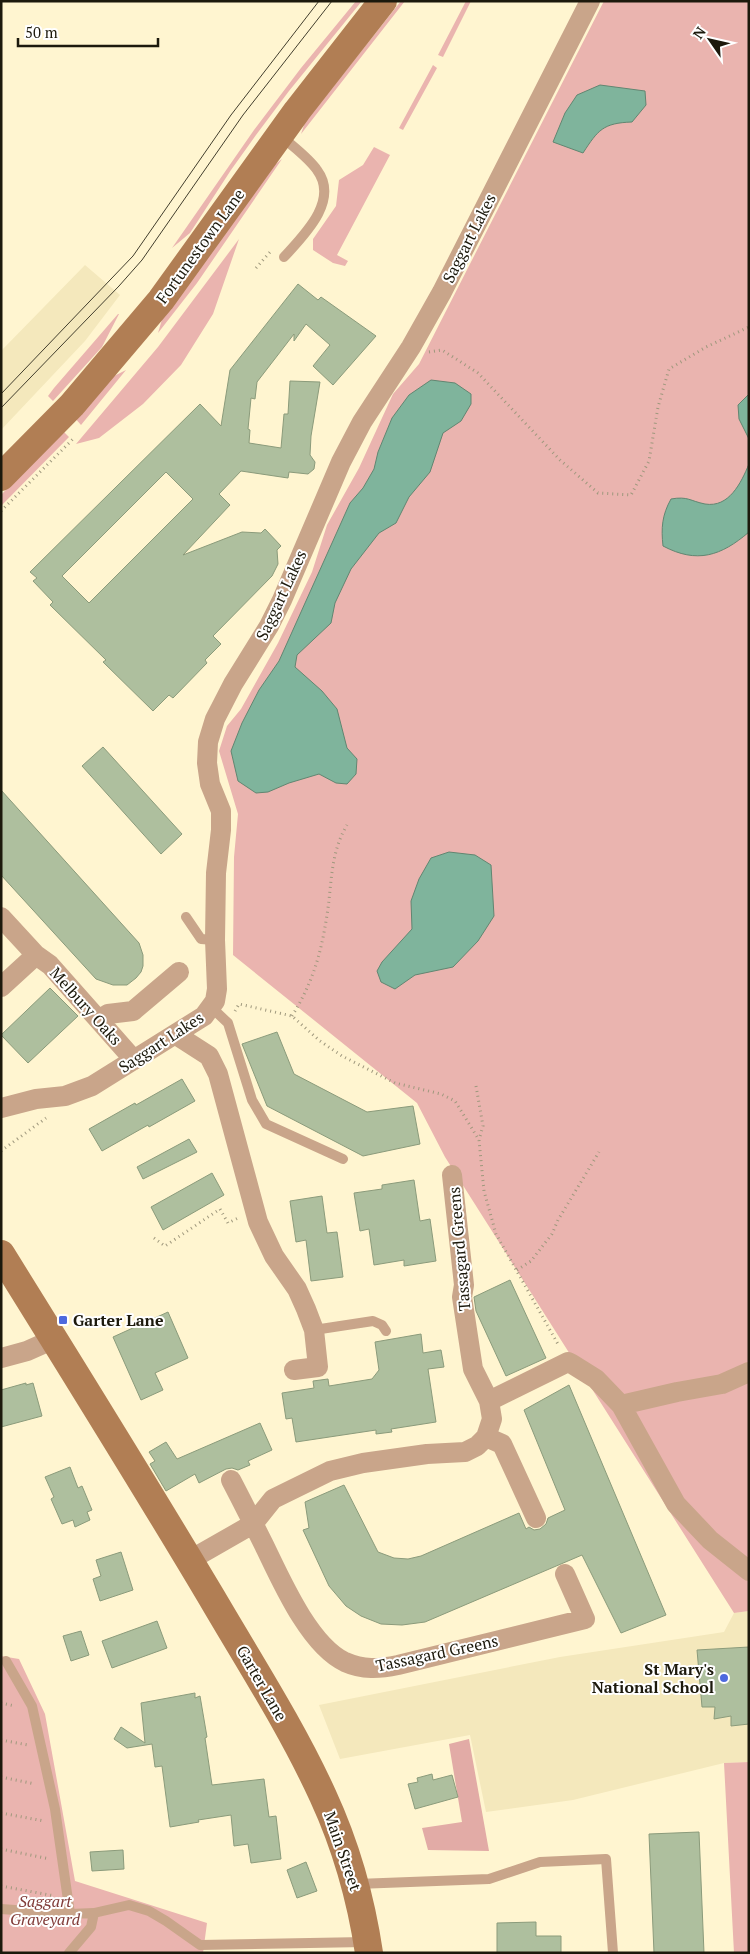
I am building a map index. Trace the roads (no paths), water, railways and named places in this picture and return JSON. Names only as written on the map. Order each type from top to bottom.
[{"type":"street","name":"Fortunestown Lane","points":[[1,478],[72,405],[138,330],[280,135],[384,1]]},
{"type":"street","name":"Saggart Lakes","points":[[1,1108],[36,1099],[65,1096],[92,1086],[204,1016],[215,1001],[217,989],[215,940],[216,873],[221,820],[220,811],[210,784],[207,763],[208,742],[215,719],[282,600],[341,462],[367,414],[411,346],[442,292],[590,1]]},
{"type":"street","name":"Melbury Oaks","points":[[1,917],[36,955],[50,965],[100,1019],[134,1060]]},
{"type":"street","name":"Melbury Oaks","points":[[1,987],[36,955]]},
{"type":"street","points":[[100,1019],[108,1014],[133,1010],[179,972]]},
{"type":"street","points":[[176,1033],[209,1056],[218,1074],[258,1222],[274,1256],[297,1290],[314,1330],[318,1367],[294,1370]]},
{"type":"street","name":"Tassagard Greens","points":[[452,1175],[464,1285],[462,1297],[473,1369],[489,1401],[492,1418],[486,1437]]},
{"type":"street","name":"Garter Lane","points":[[1,1254],[190,1560],[302,1755]]},
{"type":"street","points":[[1,1358],[27,1351],[54,1339]]},
{"type":"street","points":[[489,1401],[568,1362],[596,1379],[621,1405],[676,1504],[710,1540],[749,1571]]},
{"type":"street","points":[[621,1405],[722,1384],[749,1372]]},
{"type":"street","points":[[190,1560],[253,1524],[273,1499],[330,1471],[363,1463],[426,1454],[465,1452],[477,1446],[486,1437],[502,1444],[536,1518]]},
{"type":"street","name":"Tassagard Greens","points":[[232,1480],[280,1579],[304,1622],[331,1652],[344,1661],[361,1667],[378,1669],[398,1665],[585,1619],[565,1574]]},
{"type":"street","name":"Main Street","points":[[302,1755],[330,1813],[355,1884],[369,1947]]},
{"type":"lane","points":[[280,135],[317,170],[324,190],[324,199],[316,218],[305,234],[284,257]]},
{"type":"lane","points":[[186,917],[201,939],[215,940]]},
{"type":"lane","points":[[211,1007],[228,1024],[252,1100],[266,1124],[343,1159]]},
{"type":"lane","points":[[314,1330],[374,1321],[382,1325],[386,1331]]},
{"type":"lane","points":[[6,1661],[32,1706],[57,1824],[70,1914]]},
{"type":"lane","points":[[355,1884],[489,1879],[540,1862],[606,1859],[613,1953]]},
{"type":"lane","points":[[1,1909],[70,1914],[94,1913],[129,1905],[149,1911],[200,1945],[369,1947]]},
{"type":"lane","points":[[69,1953],[91,1927],[94,1913]]},
{"type":"tram line","points":[[1,394],[133,256],[231,115],[319,1]]},
{"type":"tram line","points":[[1,408],[142,260],[243,115],[332,1]]},
{"type":"place","name":"Garter Lane","points":[[63,1320]]},
{"type":"place","name":"St Mary's National School","points":[[724,1678]]},
{"type":"park label","name":"Saggart Graveyard","points":[[45,1910]]}]
